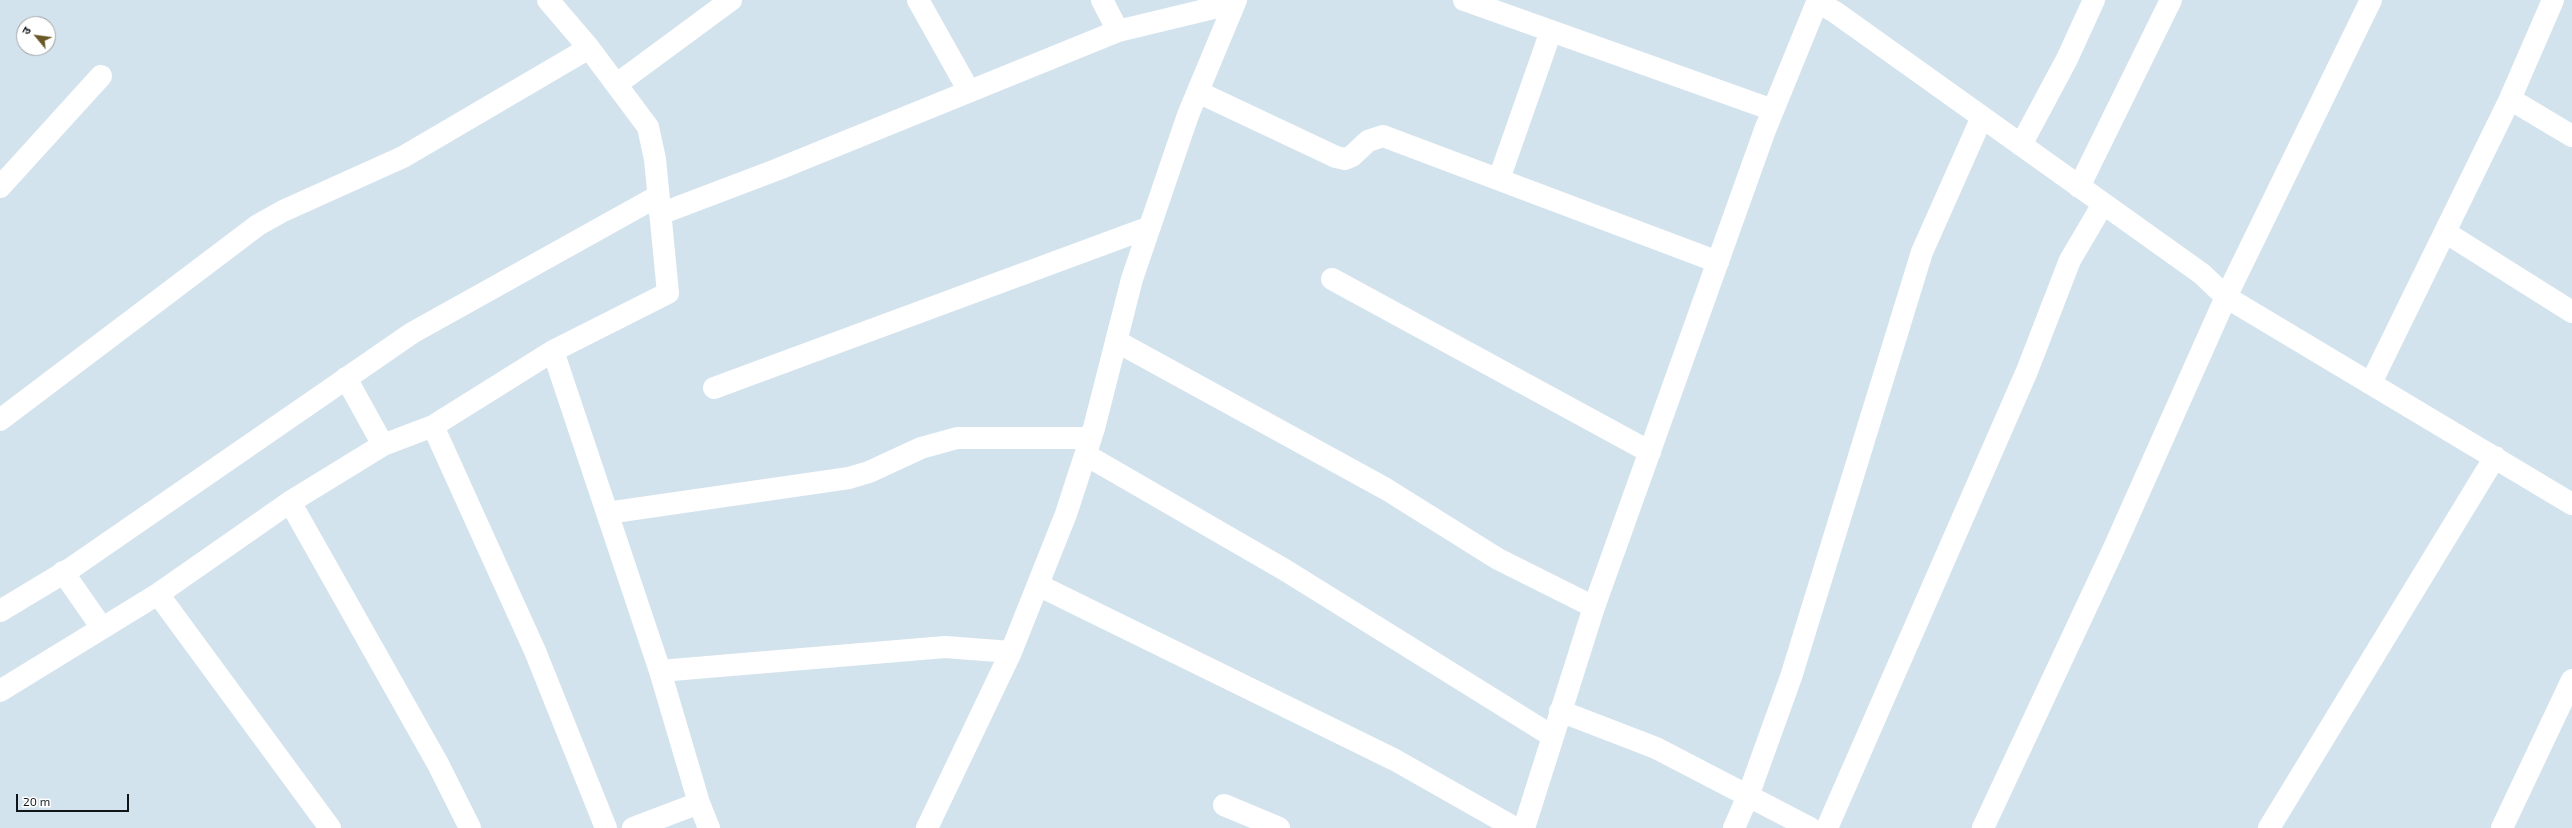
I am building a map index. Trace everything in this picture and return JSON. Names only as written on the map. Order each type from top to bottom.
[{"type":"street","points":[[0,691],[158,594],[290,502],[383,445],[433,426],[553,351],[668,293],[656,159],[648,127],[589,48],[548,0]]},
{"type":"street","points":[[617,84],[731,0]]},
{"type":"street","points":[[918,0],[969,91]]},
{"type":"street","points":[[1102,0],[1118,31]]},
{"type":"street","points":[[1464,0],[1773,110]]},
{"type":"street","points":[[2021,145],[2067,59],[2094,0]]},
{"type":"street","points":[[2079,188],[2171,0]]},
{"type":"street","points":[[1983,828],[2114,548],[2226,297],[2370,0]]},
{"type":"street","points":[[2371,383],[2510,99],[2553,0]]},
{"type":"street","points":[[0,611],[63,572],[412,333],[659,205],[776,170],[1118,31],[1235,1]]},
{"type":"street","points":[[927,828],[1011,652],[1066,514],[1088,447],[1132,279],[1198,92],[1235,1]]},
{"type":"street","points":[[1524,828],[1594,607],[1773,110],[1817,1],[1835,12],[2079,188],[2202,274],[2226,297],[2572,504]]},
{"type":"street","points":[[1499,179],[1551,31]]},
{"type":"street","points":[[0,420],[258,225],[283,211],[403,157],[589,48]]},
{"type":"street","points":[[0,187],[102,76]]},
{"type":"street","points":[[1198,92],[1336,157],[1345,158],[1352,156],[1368,141],[1382,136],[1718,262]]},
{"type":"street","points":[[2510,99],[2572,136]]},
{"type":"street","points":[[1734,828],[1748,796],[1791,677],[1922,252],[1982,117]]},
{"type":"street","points":[[1827,828],[2027,371],[2070,260],[2103,204]]},
{"type":"street","points":[[714,388],[1150,227]]},
{"type":"street","points":[[2445,232],[2572,312]]},
{"type":"street","points":[[1332,279],[1650,452]]},
{"type":"street","points":[[1116,341],[1386,489],[1498,559],[1594,607]]},
{"type":"street","points":[[553,351],[660,671],[699,803],[708,828]]},
{"type":"street","points":[[346,378],[383,445]]},
{"type":"street","points":[[433,426],[535,651],[606,828]]},
{"type":"street","points":[[607,513],[849,478],[868,472],[921,448],[957,438],[1088,447],[1552,736]]},
{"type":"street","points":[[2269,828],[2495,457]]},
{"type":"street","points":[[290,502],[438,764],[470,828]]},
{"type":"street","points":[[63,572],[102,628]]},
{"type":"street","points":[[1038,585],[1395,760],[1515,828]]},
{"type":"street","points":[[158,594],[330,828]]},
{"type":"street","points":[[660,671],[945,647],[1011,652]]},
{"type":"street","points":[[2502,828],[2572,680]]},
{"type":"street","points":[[1560,711],[1656,748],[1810,828]]},
{"type":"street","points":[[633,828],[699,803]]},
{"type":"street","points":[[1224,805],[1279,828]]}]
